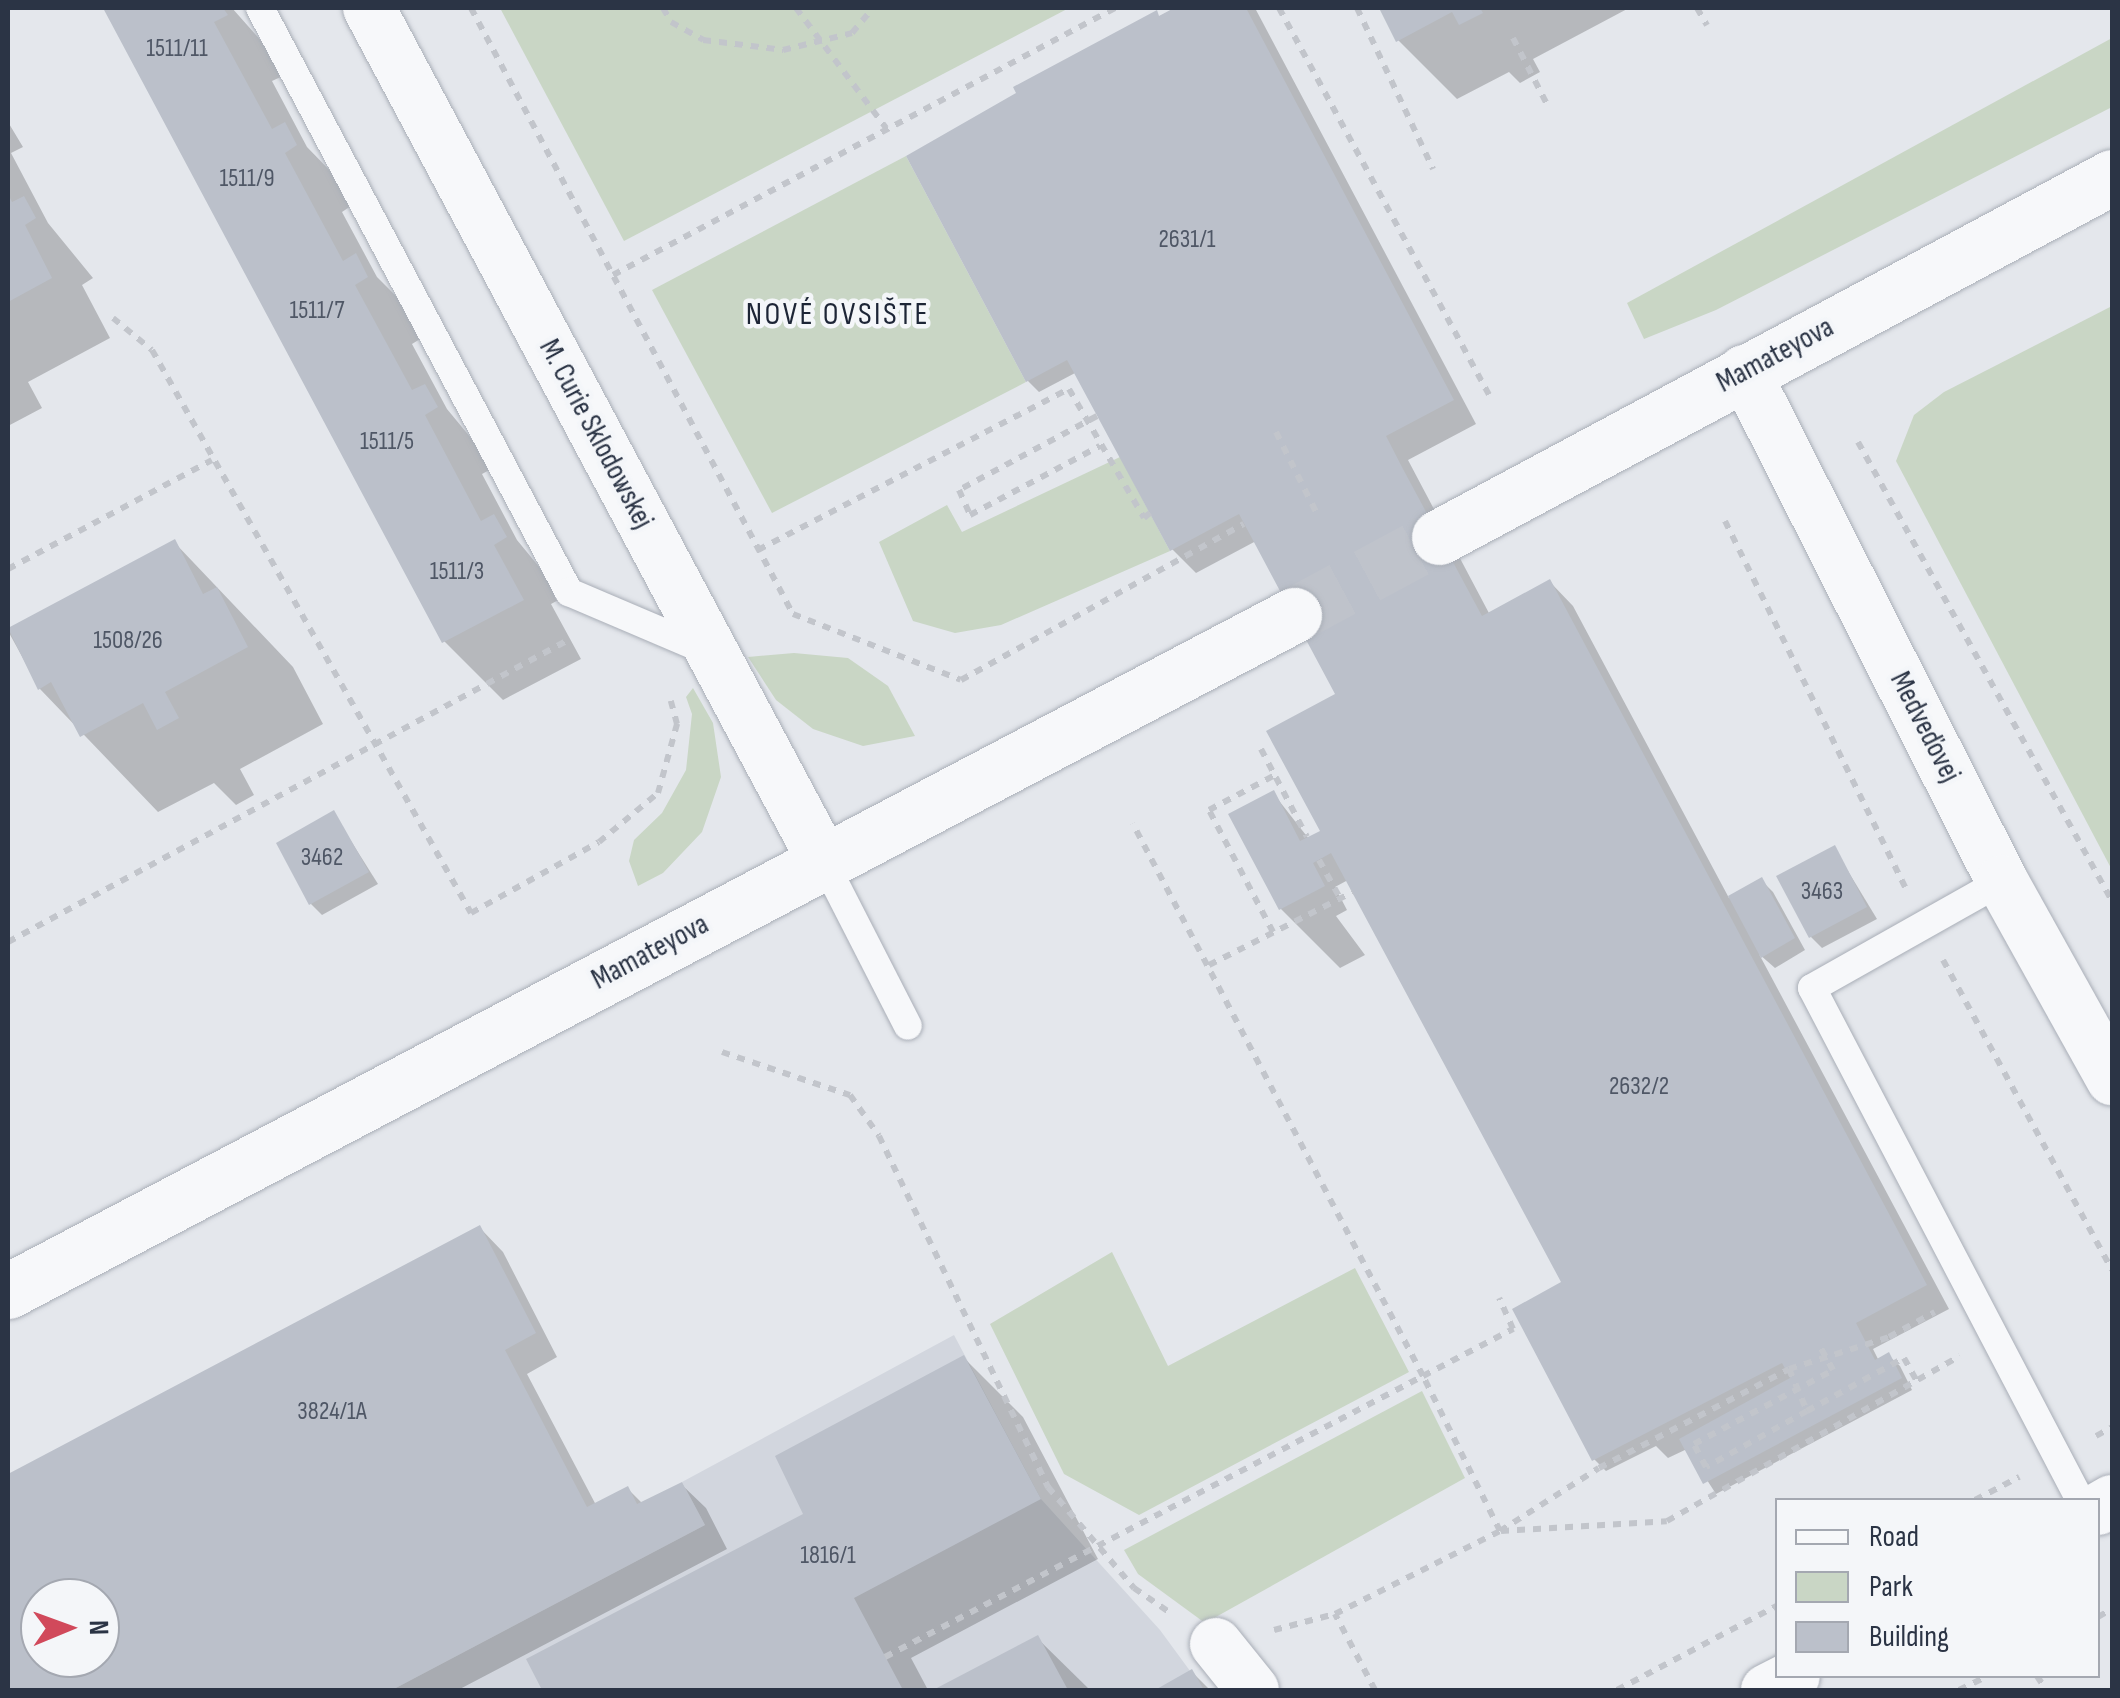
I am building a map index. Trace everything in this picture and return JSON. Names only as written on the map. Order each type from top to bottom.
[{"type":"street","name":"M. Curie Sklodowskej","points":[[368,8],[823,860]]},
{"type":"street","name":"Mamateyova","points":[[1440,537],[2112,177]]},
{"type":"street","name":"Medveďovej","points":[[1744,371],[2002,881],[2112,1079]]},
{"type":"street","name":"Mamateyova","points":[[8,1291],[1294,615]]},
{"type":"street","points":[[1216,1644],[1253,1690]]},
{"type":"street","points":[[1766,1690],[1790,1678]]},
{"type":"lane","points":[[260,8],[570,592],[620,610],[713,654]]},
{"type":"lane","points":[[823,860],[908,1026]]},
{"type":"lane","points":[[2002,881],[1812,988],[2079,1498]]},
{"type":"path","points":[[471,8],[792,614],[961,680],[1244,524]]},
{"type":"path","points":[[663,8],[671,22],[734,49],[783,50],[852,33],[874,8]]},
{"type":"path","points":[[796,8],[886,128]]},
{"type":"path","points":[[613,275],[1115,8]]},
{"type":"path","points":[[1279,8],[1490,395]]},
{"type":"path","points":[[1357,8],[1433,169]]},
{"type":"path","points":[[1698,8],[1707,25]]},
{"type":"path","points":[[1513,38],[1548,108]]},
{"type":"path","points":[[114,318],[152,350],[471,913],[599,842],[658,793],[677,724],[669,694]]},
{"type":"path","points":[[758,550],[1069,389],[1144,518],[1150,513]]},
{"type":"path","points":[[1097,416],[959,490],[970,514],[1100,446]]},
{"type":"path","points":[[1276,432],[1316,512]]},
{"type":"path","points":[[1858,442],[2112,902]]},
{"type":"path","points":[[8,570],[212,460]]},
{"type":"path","points":[[8,942],[376,746],[620,610]]},
{"type":"path","points":[[1262,750],[1307,837]]},
{"type":"path","points":[[1273,932],[1209,810],[1275,776]]},
{"type":"path","points":[[1133,824],[1424,1376],[1500,1531]]},
{"type":"path","points":[[1319,860],[1340,898]]},
{"type":"path","points":[[1209,966],[1353,892]]},
{"type":"path","points":[[722,1052],[850,1095],[879,1136],[1048,1487],[1134,1588],[1216,1644]]},
{"type":"path","points":[[885,1657],[1100,1550],[1514,1329],[1498,1298]]},
{"type":"path","points":[[1375,1690],[1335,1614],[1500,1531],[1650,1437],[1788,1369],[1906,1327]]},
{"type":"path","points":[[1500,1531],[1667,1522],[1994,1337]]},
{"type":"path","points":[[1818,1344],[1832,1370],[1694,1444],[1706,1467],[1904,1358],[1917,1381]]},
{"type":"path","points":[[1788,1369],[1808,1411]]},
{"type":"path","points":[[1617,1690],[1775,1607]]},
{"type":"path","points":[[1960,1690],[1984,1678]]},
{"type":"shaded area","points":[[954,1335],[1041,1499],[1160,1630],[1204,1690],[392,1690],[705,1525],[682,1482]]},
{"type":"green space","points":[[500,8],[1069,8],[624,241]]},
{"type":"green space","points":[[2112,38],[2112,107],[1716,310],[1644,339],[1627,303]]},
{"type":"green space","points":[[906,156],[1026,382],[772,513],[652,290]]},
{"type":"green space","points":[[2112,306],[2112,870],[1896,461],[1914,415],[1944,392]]},
{"type":"green space","points":[[1120,457],[1170,551],[1001,625],[955,633],[913,621],[879,542],[947,505],[962,532]]},
{"type":"green space","points":[[794,653],[848,658],[888,686],[915,736],[863,746],[813,729],[776,700],[748,657]]},
{"type":"green space","points":[[693,688],[713,723],[721,777],[702,832],[663,873],[638,886],[629,861],[634,840],[662,813],[686,770],[692,714],[686,697]]},
{"type":"green space","points":[[1112,1252],[1168,1366],[1355,1268],[1409,1372],[1139,1515],[1064,1474],[990,1324]]},
{"type":"green space","points":[[1422,1391],[1465,1478],[1205,1623],[1138,1574],[1124,1550]]},
{"type":"building","points":[[103,8],[223,8],[228,15],[214,22],[272,129],[285,122],[297,145],[285,153],[343,261],[356,253],[368,277],[355,285],[412,390],[425,384],[438,407],[425,415],[481,521],[494,514],[507,537],[494,545],[524,600],[442,643]]},
{"type":"building","points":[[1174,8],[1246,8],[1454,400],[1386,436],[1403,469],[1482,616],[1550,579],[1927,1285],[1856,1323],[1875,1360],[1889,1352],[1902,1378],[1703,1484],[1679,1439],[1790,1378],[1782,1363],[1592,1461],[1512,1309],[1561,1282],[1331,853],[1313,863],[1325,886],[1279,910],[1228,814],[1274,790],[1300,841],[1320,831],[1266,731],[1335,694],[1239,514],[1170,551],[1067,360],[1026,382],[906,156],[1016,93],[1013,87],[1157,10],[1159,16]]},
{"type":"building","points":[[1379,8],[1480,8],[1483,13],[1459,25],[1452,12],[1396,42]]},
{"type":"building","points":[[8,194],[12,202],[24,196],[36,218],[25,225],[52,278],[8,302]]},
{"type":"building","points":[[175,539],[203,594],[217,587],[248,647],[165,692],[179,718],[157,730],[143,703],[80,737],[51,682],[38,690],[8,628]]},
{"type":"building","points":[[334,810],[369,872],[309,905],[276,843]]},
{"type":"building","points":[[1835,845],[1867,907],[1809,938],[1776,876]]},
{"type":"building","points":[[1762,877],[1795,938],[1761,958],[1728,896]]},
{"type":"building","points":[[480,1225],[536,1333],[505,1350],[587,1507],[628,1486],[637,1504],[682,1482],[705,1525],[392,1690],[8,1690],[8,1474]]},
{"type":"building","points":[[964,1355],[1041,1499],[854,1598],[903,1690],[542,1690],[526,1659],[803,1514],[775,1456]]},
{"type":"building","points":[[1038,1635],[1068,1690],[933,1690]]},
{"type":"building","points":[[1192,1669],[1204,1690],[1155,1690]]},
{"type":"tunnel","points":[[1294,615],[1439,537]]},
{"type":"district","name":"NOVÉ OVSIŠTE","points":[[838,315]]}]
